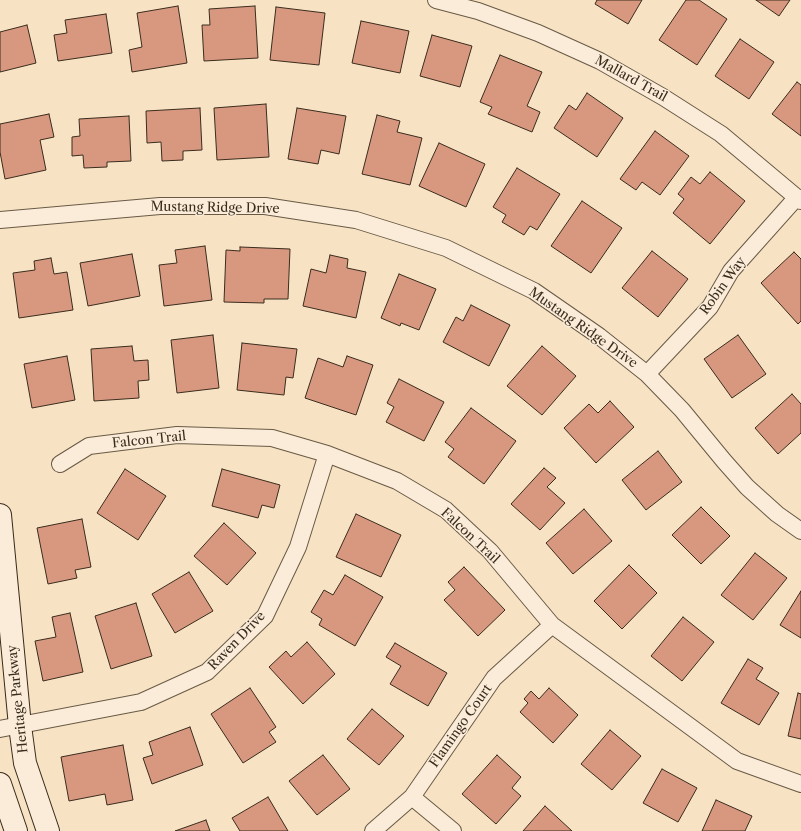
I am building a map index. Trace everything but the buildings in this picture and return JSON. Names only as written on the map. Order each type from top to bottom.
[{"type":"main road","name":"Heritage Parkway","points":[[0,515],[10,728],[25,763],[48,831]]},
{"type":"main road","points":[[0,784],[16,831]]},
{"type":"street","name":"Mallard Trail","points":[[436,0],[478,11],[538,33],[600,61],[663,97],[721,134],[799,199]]},
{"type":"street","name":"Robin Way","points":[[647,374],[710,307],[731,271],[799,199]]},
{"type":"street","name":"Mustang Ridge Drive","points":[[0,220],[160,206],[265,206],[356,220],[446,248],[534,291],[599,336],[647,374],[682,410],[747,487],[777,514],[801,531]]},
{"type":"street","name":"Falcon Trail","points":[[60,464],[89,446],[177,435],[272,438],[327,454],[397,481],[446,510],[490,551],[552,625],[737,761],[801,784]]},
{"type":"street","name":"Raven Drive","points":[[10,728],[141,702],[207,672],[265,616],[298,547],[327,454]]},
{"type":"street","name":"Flamingo Court","points":[[373,831],[412,797],[494,678],[552,625]]},
{"type":"street","points":[[412,797],[453,831]]}]
